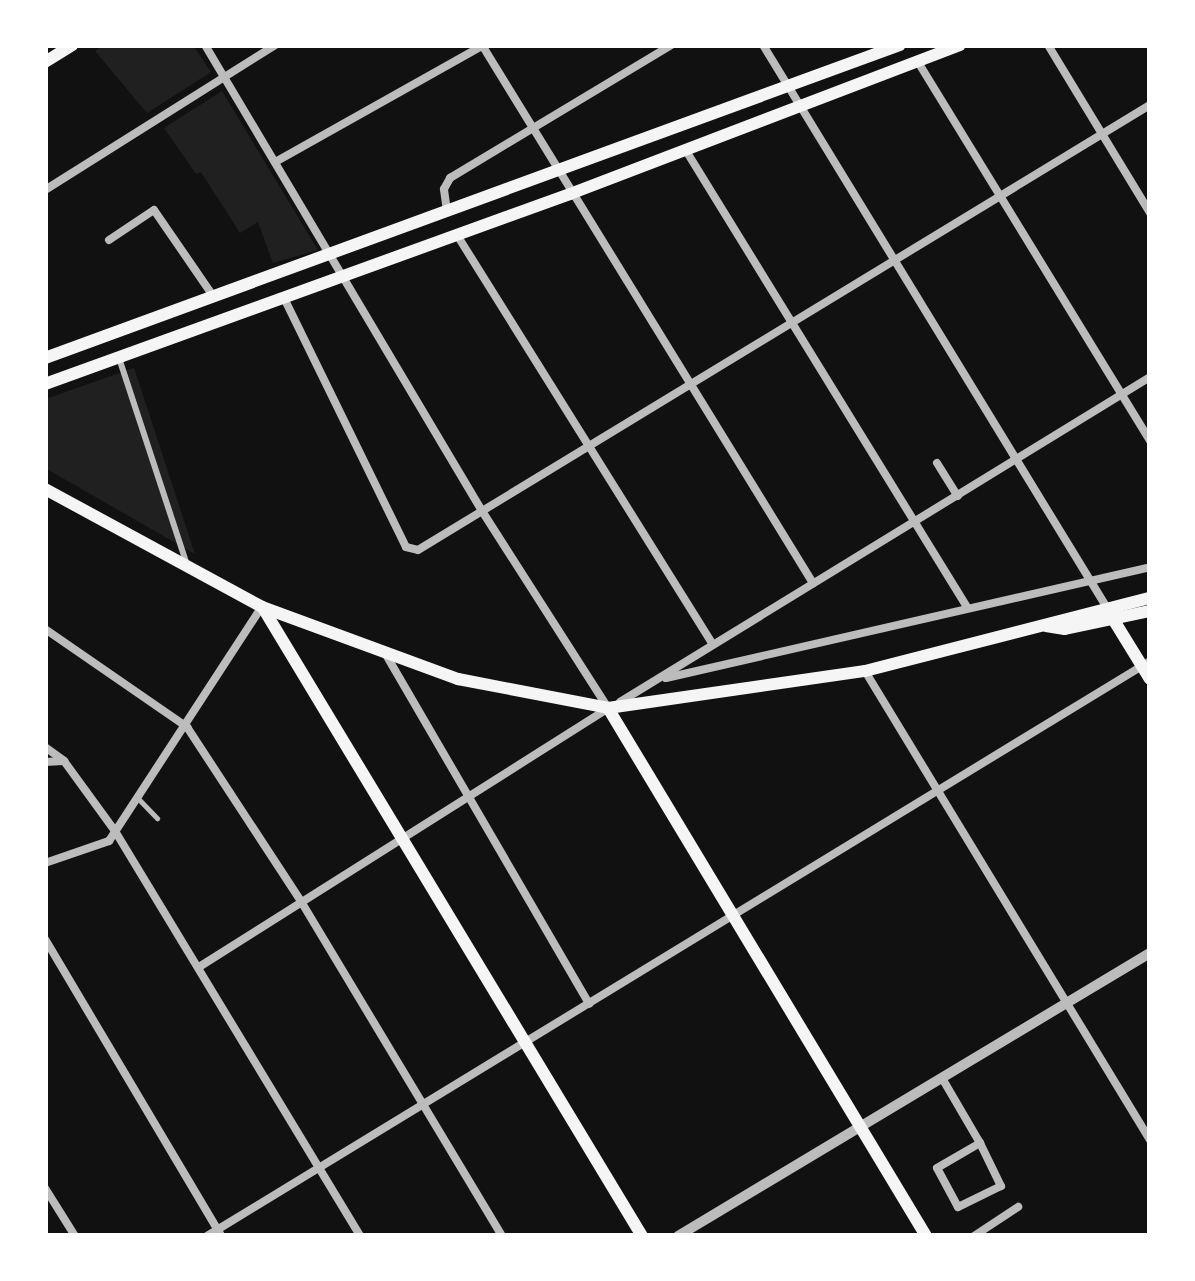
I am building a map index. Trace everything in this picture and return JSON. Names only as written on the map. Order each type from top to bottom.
[{"type":"main road","points":[[45,62],[72,45]]},
{"type":"main road","points":[[45,358],[901,45]]},
{"type":"main road","points":[[45,384],[570,194],[960,45]]},
{"type":"main road","points":[[45,489],[262,607],[458,679],[608,708],[865,671],[1039,626],[1065,629],[1150,598]]},
{"type":"main road","points":[[262,607],[642,1236]]},
{"type":"main road","points":[[1110,614],[1150,611]]},
{"type":"main road","points":[[1110,614],[1147,669]]},
{"type":"main road","points":[[608,708],[926,1236]]},
{"type":"street","points":[[205,45],[482,511],[608,708]]},
{"type":"street","points":[[45,190],[275,45]]},
{"type":"street","points":[[277,161],[482,45],[687,387],[813,583]]},
{"type":"street","points":[[447,212],[444,189],[450,178],[670,45]]},
{"type":"street","points":[[763,45],[1110,614]]},
{"type":"street","points":[[1048,45],[1150,213]]},
{"type":"street","points":[[917,61],[1150,441]]},
{"type":"street","points":[[284,298],[411,551],[1150,105]]},
{"type":"street","points":[[685,149],[967,607]]},
{"type":"street","points":[[109,240],[154,210],[213,296]]},
{"type":"street","points":[[457,235],[713,646]]},
{"type":"street","points":[[119,358],[188,570]]},
{"type":"street","points":[[199,967],[608,708],[1150,376]]},
{"type":"street","points":[[938,463],[958,496]]},
{"type":"street","points":[[661,679],[1150,567]]},
{"type":"street","points":[[45,863],[95,850],[116,831],[262,607]]},
{"type":"street","points":[[45,629],[187,727],[302,904],[502,1236]]},
{"type":"street","points":[[385,652],[590,1004]]},
{"type":"street","points":[[207,1236],[219,1233],[1147,669]]},
{"type":"street","points":[[865,671],[1150,1139]]},
{"type":"street","points":[[45,747],[64,761],[116,831],[360,1236]]},
{"type":"street","points":[[45,762],[64,761]]},
{"type":"street","points":[[45,939],[219,1233]]},
{"type":"street","points":[[678,1236],[1150,953]]},
{"type":"street","points":[[942,1078],[980,1142],[1001,1186],[958,1207],[937,1168],[980,1142]]},
{"type":"street","points":[[45,1188],[74,1236]]},
{"type":"street","points":[[974,1236],[1018,1207]]},
{"type":"lane","points":[[138,798],[157,818]]},
{"type":"shaded area","points":[[104,45],[193,45],[211,72],[147,113],[95,51]]},
{"type":"shaded area","points":[[222,91],[318,250],[273,263],[258,222],[240,233],[201,172],[196,174],[164,128]]},
{"type":"shaded area","points":[[134,368],[195,554],[45,468],[45,399]]}]
